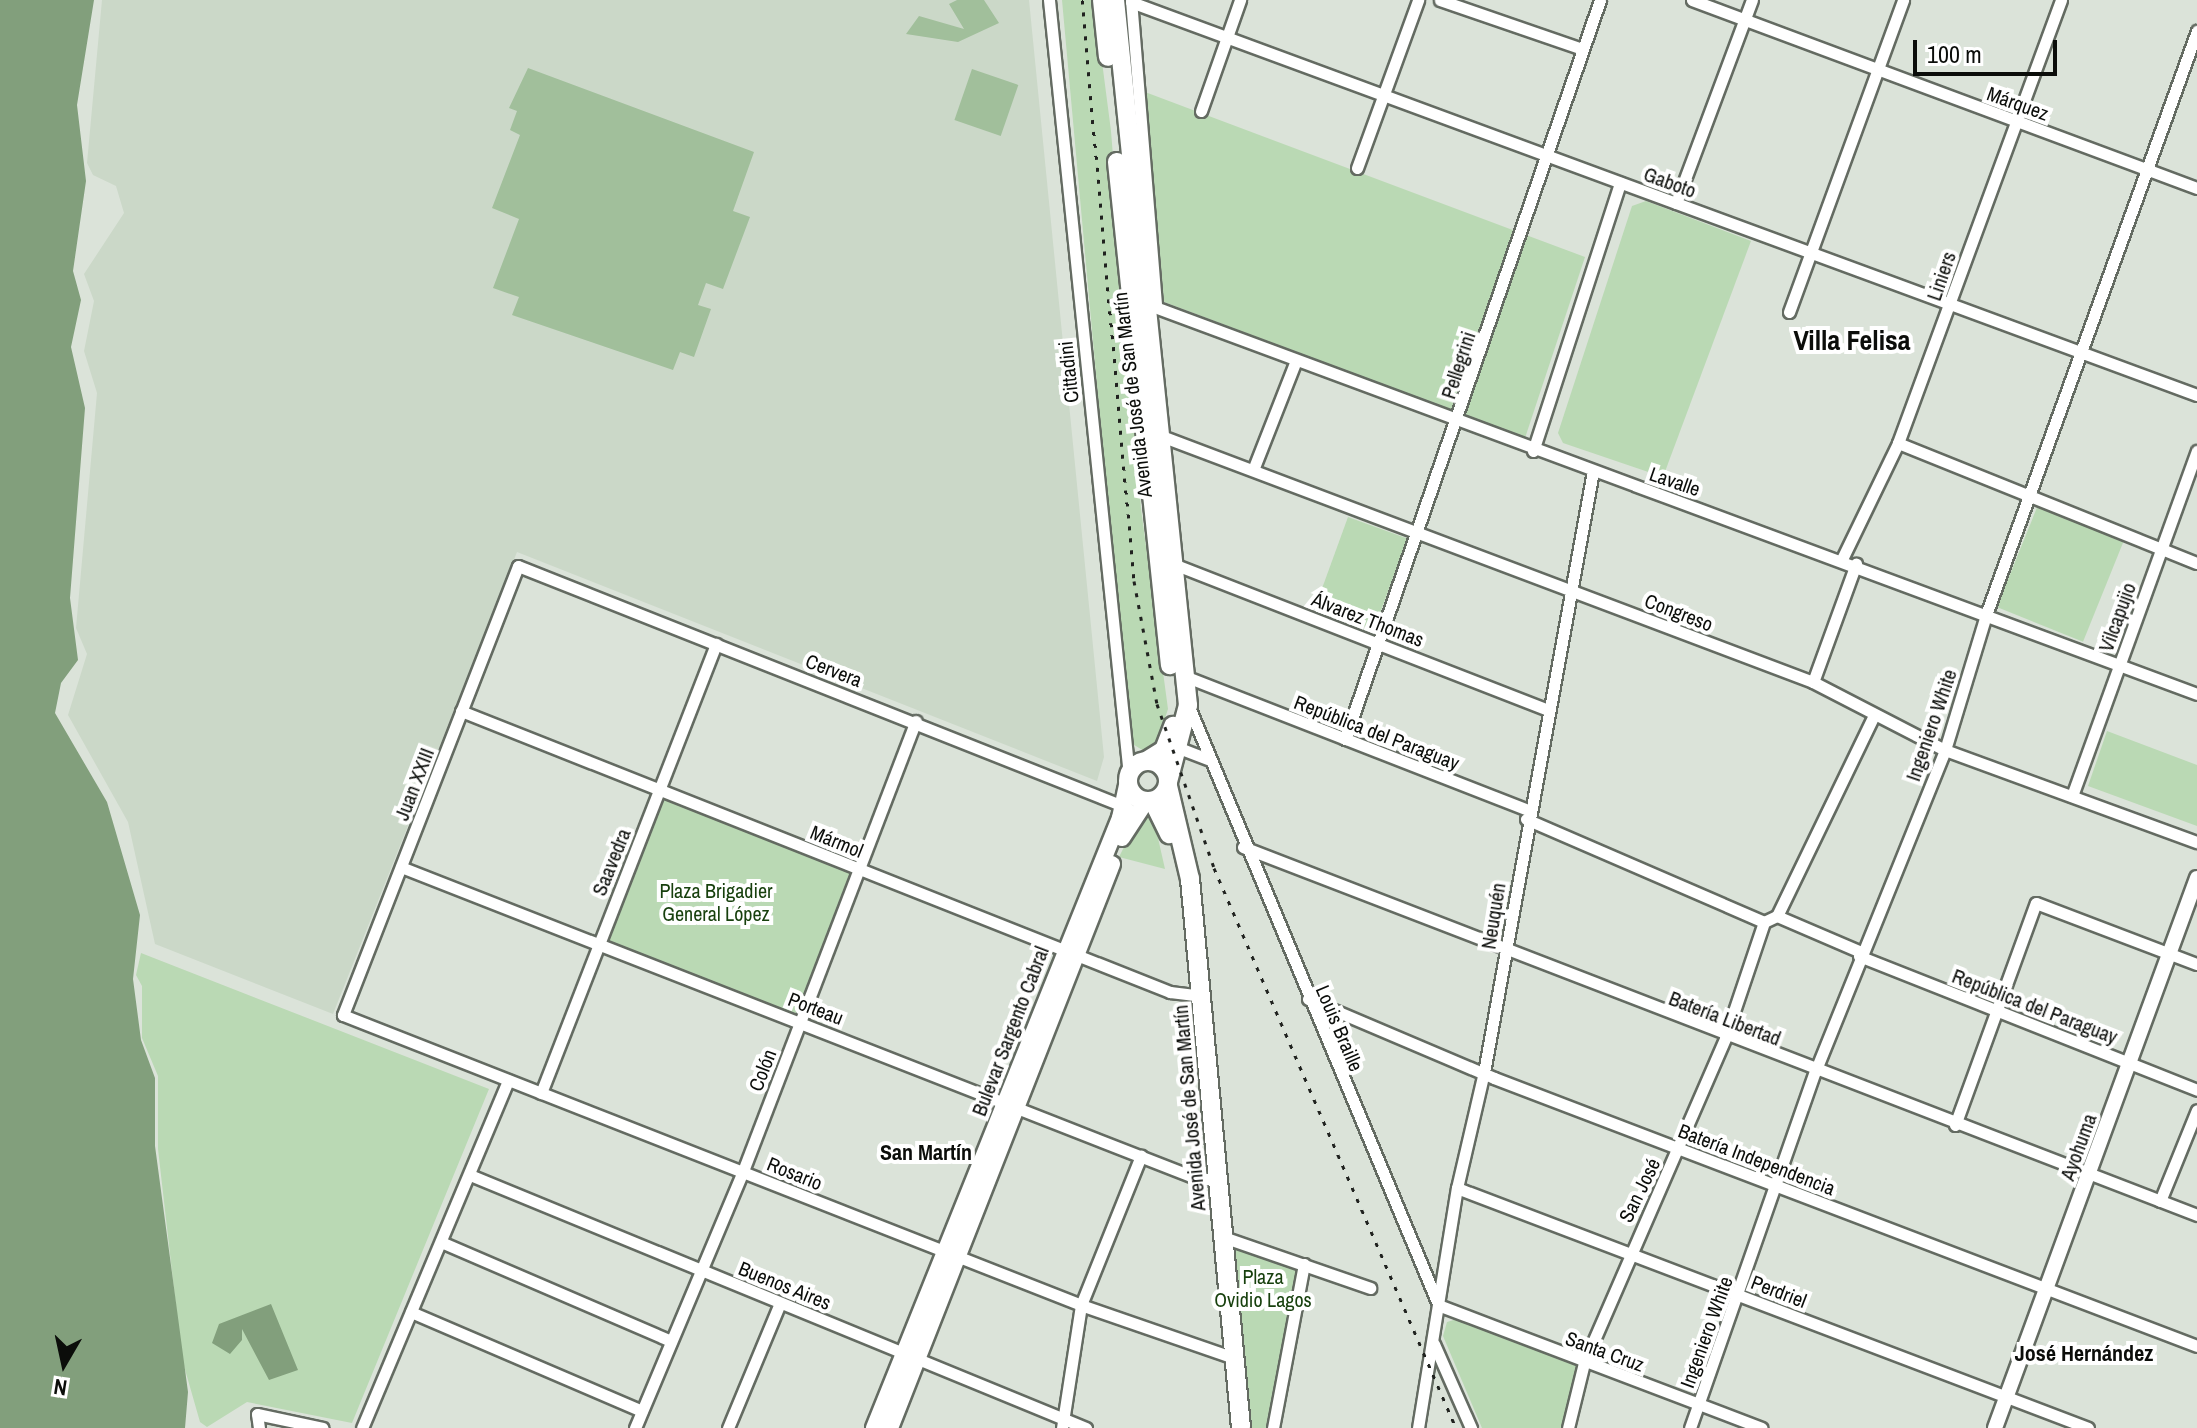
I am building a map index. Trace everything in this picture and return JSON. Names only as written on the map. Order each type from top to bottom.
[{"type":"main road","name":"Avenida José de San Martín","points":[[1102,0],[1176,708],[1169,742],[1129,778],[1140,805],[1165,819],[1179,882],[1196,997]]},
{"type":"main road","name":"Avenida José de San Martín","points":[[1126,1],[1149,304],[1149,433],[1176,565],[1182,675],[1187,703],[1179,748],[1168,784],[1190,879],[1196,997],[1229,1358],[1241,1428]]},
{"type":"main road","points":[[1140,805],[1168,784],[1161,766],[1146,760]]},
{"type":"main road","name":"Bulevar Sargento Cabral","points":[[890,1428],[911,1355],[1069,952],[1140,805]]},
{"type":"main road","name":"Avenida José de San Martín","points":[[1213,1181],[1223,1237],[1231,1428]]},
{"type":"main road","name":"Bulevar Sargento Cabral","points":[[874,1428],[911,1355]]},
{"type":"street","name":"Cittadini","points":[[1049,0],[1129,778]]},
{"type":"street","points":[[1201,111],[1240,0]]},
{"type":"street","points":[[1357,168],[1418,0]]},
{"type":"street","points":[[1440,0],[1582,49]]},
{"type":"street","name":"Pellegrini","points":[[1345,739],[1458,423],[1544,155],[1600,0]]},
{"type":"street","name":"Márquez","points":[[1692,0],[2197,188]]},
{"type":"street","points":[[1676,203],[1752,0]]},
{"type":"street","points":[[1789,312],[1903,0]]},
{"type":"street","name":"Liniers","points":[[1842,559],[1898,443],[1951,305],[2014,120],[2061,0]]},
{"type":"street","name":"Gaboto","points":[[1126,1],[2197,395]]},
{"type":"street","name":"Ingeniero White","points":[[1690,1428],[1778,1188],[1815,1072],[1860,954],[1945,750],[1987,612],[2197,31]]},
{"type":"street","points":[[1533,451],[1620,183]]},
{"type":"street","name":"Lavalle","points":[[1149,304],[1533,451],[1856,564],[2197,694]]},
{"type":"street","points":[[1253,470],[1296,360]]},
{"type":"street","name":"Congreso","points":[[1149,433],[1813,682],[1945,750],[2197,842]]},
{"type":"street","points":[[1898,443],[2197,563]]},
{"type":"street","name":"Vilcapujio","points":[[2072,796],[2197,451]]},
{"type":"street","name":"Neuquén","points":[[1418,1428],[1457,1188],[1484,1072],[1546,709],[1593,471]]},
{"type":"street","points":[[1813,682],[1856,564]]},
{"type":"street","name":"Álvarez Thomas","points":[[1176,565],[1379,641],[1546,709]]},
{"type":"street","name":"Cervera","points":[[518,566],[1140,805]]},
{"type":"street","name":"Juan XXIII","points":[[343,1015],[518,566]]},
{"type":"street","name":"Saavedra","points":[[541,1093],[716,644]]},
{"type":"street","name":"República del Paraguay","points":[[1182,675],[1527,815],[1764,922]]},
{"type":"street","points":[[1187,703],[1213,687]]},
{"type":"street","name":"Louis Braille","points":[[1187,703],[1213,763],[1243,847],[1438,1305]]},
{"type":"street","name":"Mármol","points":[[461,711],[1069,952],[1196,997]]},
{"type":"street","points":[[1764,922],[1777,916],[1874,715]]},
{"type":"street","name":"Colón","points":[[635,1428],[743,1171],[916,721]]},
{"type":"street","points":[[1124,740],[1146,760]]},
{"type":"street","points":[[1179,748],[1196,750],[1213,763]]},
{"type":"street","name":"Batería Libertad","points":[[1243,847],[1725,1038],[2197,1215]]},
{"type":"street","name":"Porteau","points":[[401,867],[1010,1102],[1141,1156],[1213,1181]]},
{"type":"street","name":"Ayohuma","points":[[1995,1428],[2197,878]]},
{"type":"street","points":[[1955,1125],[2036,903],[2197,964]]},
{"type":"street","name":"República del Paraguay","points":[[1777,916],[1860,954],[2197,1090]]},
{"type":"street","name":"San José","points":[[1568,1428],[1584,1363],[1629,1252],[1679,1149],[1725,1038],[1764,922]]},
{"type":"street","name":"Batería Independencia","points":[[1308,999],[1778,1188],[2046,1286],[2197,1346]]},
{"type":"street","name":"Rosario","points":[[343,1015],[1081,1305],[1229,1358]]},
{"type":"street","points":[[362,1428],[508,1080]]},
{"type":"street","points":[[2160,1201],[2197,1110]]},
{"type":"street","points":[[1063,1424],[1081,1305],[1141,1156]]},
{"type":"street","name":"Buenos Aires","points":[[470,1175],[911,1355],[1063,1424],[1086,1428]]},
{"type":"street","name":"Perdriel","points":[[1457,1188],[2088,1428]]},
{"type":"street","points":[[1223,1237],[1370,1288]]},
{"type":"street","points":[[441,1242],[671,1341]]},
{"type":"street","points":[[1273,1428],[1304,1264]]},
{"type":"street","points":[[728,1428],[780,1303]]},
{"type":"street","name":"Santa Cruz","points":[[1438,1305],[1761,1428]]},
{"type":"street","points":[[411,1312],[642,1411]]},
{"type":"street","points":[[1434,1343],[1471,1428]]},
{"type":"street","points":[[259,1428],[257,1414],[323,1428]]},
{"type":"shaded area","points":[[0,0],[94,0],[77,105],[86,181],[73,271],[81,300],[71,347],[85,408],[70,598],[78,660],[61,683],[55,713],[107,802],[140,915],[133,979],[141,1040],[155,1078],[155,1146],[188,1392],[185,1428],[0,1428]]},
{"type":"shaded area","points":[[102,0],[1029,0],[1104,757],[1097,781],[517,552],[333,1014],[155,944],[128,822],[68,715],[87,654],[76,628],[97,393],[84,351],[94,301],[84,274],[124,213],[116,186],[93,175],[87,163]]},
{"type":"shaded area","points":[[271,1304],[298,1370],[269,1380],[242,1329],[242,1340],[230,1354],[212,1343],[219,1324]]},
{"type":"green space","points":[[1062,0],[1094,0],[1111,131],[1141,509],[1168,709],[1155,749],[1144,751],[1131,743],[1128,726]]},
{"type":"green space","points":[[1145,92],[1585,257],[1525,438],[1164,302]]},
{"type":"green space","points":[[1646,201],[1751,241],[1663,477],[1563,443],[1558,433],[1632,206]]},
{"type":"green space","points":[[2038,505],[2124,540],[2083,642],[1997,607]]},
{"type":"green space","points":[[1348,517],[1407,539],[1374,630],[1315,608]]},
{"type":"green space","points":[[2107,731],[2197,765],[2197,826],[2088,786]]},
{"type":"green space","name":"Plaza Brigadier General López","points":[[660,789],[858,869],[795,1025],[597,945]]},
{"type":"green space","points":[[1142,811],[1153,816],[1165,869],[1119,857]]},
{"type":"green space","points":[[141,953],[489,1089],[352,1423],[247,1402],[207,1427],[200,1422],[182,1359],[158,1149],[158,1076],[142,1038],[142,986],[136,975]]},
{"type":"green space","name":"Plaza Ovidio Lagos","points":[[1223,1237],[1304,1264],[1273,1428],[1241,1428]]},
{"type":"green space","points":[[1457,1319],[1580,1364],[1563,1428],[1482,1428],[1443,1336],[1447,1322]]},
{"type":"building","points":[[957,0],[984,0],[999,23],[958,42],[906,34],[919,16],[964,29],[949,4]]},
{"type":"building","points":[[528,68],[754,152],[733,211],[750,217],[723,289],[706,283],[698,305],[711,309],[694,357],[680,352],[673,370],[512,315],[519,297],[493,288],[519,219],[492,208],[520,135],[510,130],[517,111],[509,108]]},
{"type":"building","points":[[972,69],[1018,85],[1001,136],[954,120]]},
{"type":"railway","points":[[1082,0],[1134,581],[1157,704],[1214,868],[1456,1428]]},
{"type":"district","name":"Villa Felisa","points":[[1852,340]]},
{"type":"district","name":"San Martín","points":[[926,1153]]},
{"type":"district","name":"José Hernández","points":[[2084,1354]]}]
